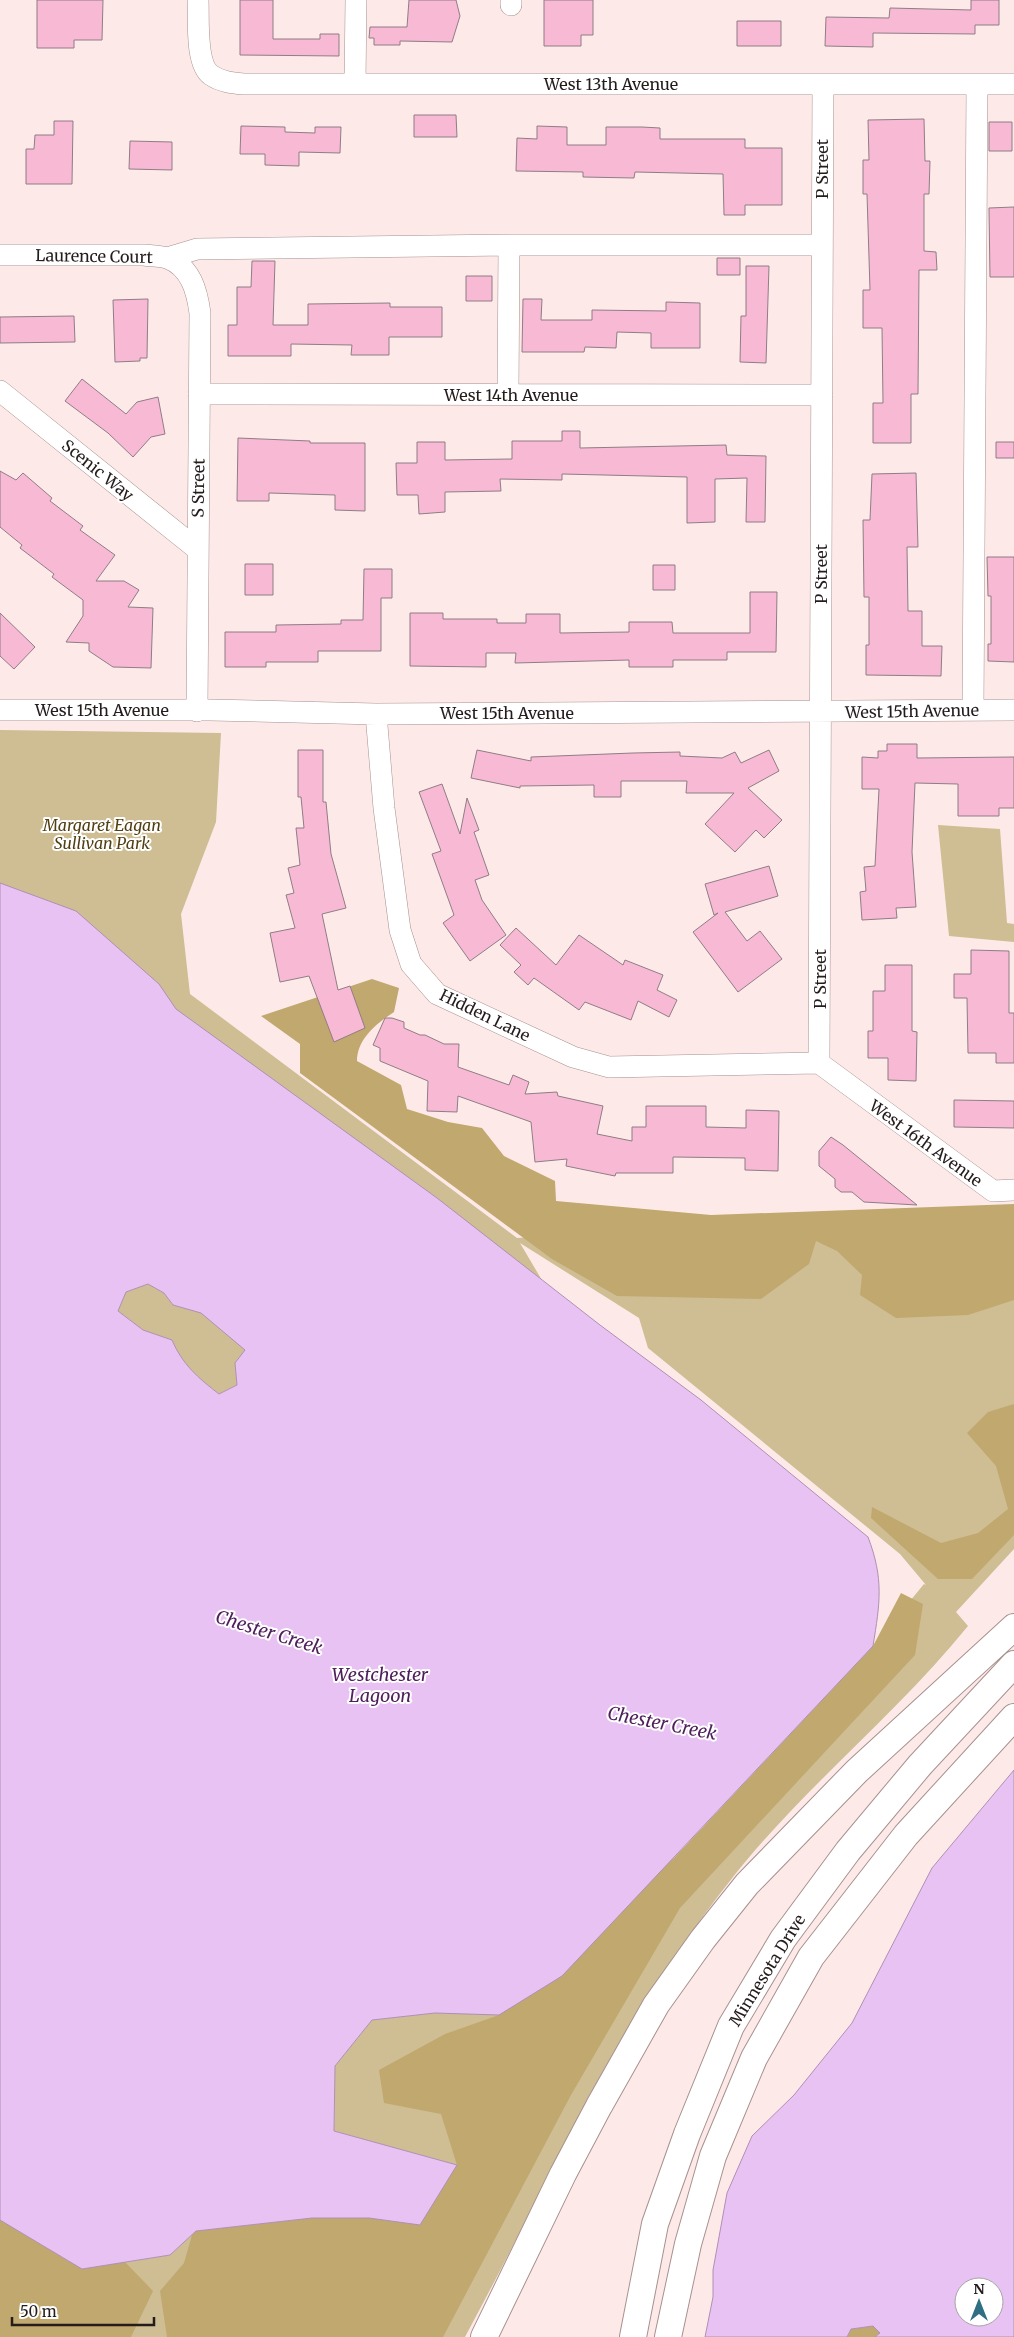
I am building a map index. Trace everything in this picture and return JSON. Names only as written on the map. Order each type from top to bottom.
[{"type":"main road","points":[[484,2337],[563,2174],[599,2106],[656,2006],[703,1939],[748,1884],[857,1771],[1014,1627]]},
{"type":"main road","name":"Minnesota Drive","points":[[633,2337],[655,2224],[687,2134],[731,2026],[783,1939],[848,1851],[920,1765],[1014,1664]]},
{"type":"main road","name":"Minnesota Drive","points":[[668,2337],[688,2244],[713,2156],[754,2058],[811,1957],[906,1835],[1014,1717]]},
{"type":"street","name":"West 13th Avenue","points":[[198,0],[199,38],[202,59],[209,74],[226,82],[244,84],[1014,84]]},
{"type":"street","points":[[355,84],[356,0]]},
{"type":"street","name":"P Street","points":[[819,1064],[822,712],[823,84]]},
{"type":"street","points":[[973,710],[977,85]]},
{"type":"street","points":[[508,394],[509,245]]},
{"type":"street","points":[[176,264],[197,249],[509,245],[822,245]]},
{"type":"street","name":"Laurence Court","points":[[0,255],[144,255],[176,264]]},
{"type":"street","name":"S Street","points":[[176,264],[196,288],[200,313],[197,711]]},
{"type":"street","name":"Scenic Way","points":[[0,391],[197,549]]},
{"type":"street","name":"West 14th Avenue","points":[[199,394],[822,395]]},
{"type":"street","name":"West 15th Avenue","points":[[0,710],[376,714],[1014,710]]},
{"type":"street","name":"Hidden Lane","points":[[376,714],[384,808],[400,930],[411,964],[437,994],[574,1058],[609,1067],[819,1064]]},
{"type":"street","name":"West 16th Avenue","points":[[819,1064],[993,1191],[1014,1190]]},
{"type":"green space","name":"Margaret Eagan Sullivan Park","points":[[0,730],[221,733],[216,822],[181,914],[190,994],[517,1238],[1014,1209],[1014,1549],[956,1612],[968,1626],[911,1690],[820,1781],[761,1844],[693,1930],[622,2042],[557,2160],[465,2337],[0,2337],[0,2220],[82,2269],[170,2255],[196,2231],[312,2218],[457,2165],[334,2131],[335,2066],[372,2020],[435,2013],[674,1858],[873,1646],[924,1584],[926,1585],[900,1554],[648,1348],[639,1318],[520,1243],[566,1321],[0,927]]},
{"type":"green space","points":[[938,825],[1000,829],[1007,923],[1014,924],[1014,942],[949,936]]},
{"type":"green space","points":[[148,1284],[164,1293],[173,1305],[201,1312],[246,1350],[235,1363],[237,1385],[219,1394],[191,1370],[172,1340],[143,1330],[118,1311],[126,1292]]},
{"type":"shaded area","points":[[372,979],[399,988],[394,1012],[369,1032],[360,1046],[357,1061],[401,1085],[407,1109],[448,1122],[482,1128],[504,1156],[555,1181],[556,1201],[711,1215],[1014,1204],[1014,1300],[968,1315],[896,1318],[860,1295],[862,1275],[837,1251],[816,1241],[809,1264],[761,1299],[617,1296],[552,1259],[300,1073],[300,1044],[261,1016]]},
{"type":"shaded area","points":[[1014,1404],[1014,1535],[972,1579],[938,1579],[871,1518],[872,1507],[941,1543],[978,1533],[1008,1509],[996,1466],[967,1433],[988,1412]]},
{"type":"shaded area","points":[[901,1593],[923,1604],[915,1655],[680,1908],[571,2095],[443,2337],[167,2337],[160,2291],[184,2263],[192,2235],[196,2231],[312,2218],[369,2218],[420,2225],[457,2165],[441,2114],[384,2103],[379,2070],[445,2034],[499,2015],[674,1858],[873,1646]]},
{"type":"shaded area","points":[[0,2220],[82,2269],[125,2262],[153,2291],[131,2337],[0,2337]]},
{"type":"shaded area","points":[[873,2326],[880,2333],[875,2337],[847,2337],[851,2329]]},
{"type":"water","name":"Westchester Lagoon","points":[[0,883],[76,911],[159,984],[176,1009],[437,1198],[600,1325],[701,1400],[868,1537],[877,1566],[879,1604],[873,1646],[562,1976],[499,2015],[435,2013],[372,2020],[335,2066],[334,2131],[457,2165],[420,2225],[369,2218],[312,2218],[196,2231],[170,2255],[82,2269],[0,2220]],"holes":[[[148,1284],[164,1293],[173,1305],[201,1313],[245,1350],[235,1363],[237,1385],[219,1394],[191,1370],[172,1340],[143,1330],[118,1311],[126,1292]]]},
{"type":"water","points":[[1014,1770],[1014,2337],[875,2337],[880,2333],[873,2326],[851,2329],[847,2337],[705,2337],[713,2297],[713,2270],[727,2193],[752,2136],[794,2095],[852,2023],[932,1868]]},
{"type":"building","points":[[37,0],[103,0],[102,40],[74,40],[74,48],[37,48]]},
{"type":"building","points":[[240,0],[273,0],[273,39],[320,39],[320,34],[339,34],[339,56],[240,55]]},
{"type":"building","points":[[409,0],[456,0],[460,16],[452,42],[400,41],[400,45],[374,45],[374,38],[369,38],[370,27],[407,27]]},
{"type":"building","points":[[544,0],[593,0],[593,35],[581,35],[581,46],[544,46]]},
{"type":"building","points":[[971,0],[999,0],[999,25],[975,25],[975,34],[873,33],[873,47],[825,46],[826,17],[889,18],[890,8],[971,10]]},
{"type":"building","points":[[737,21],[781,21],[781,46],[737,46]]},
{"type":"building","points":[[414,115],[456,115],[457,137],[414,137]]},
{"type":"building","points":[[924,119],[925,161],[930,161],[929,194],[924,194],[924,251],[936,252],[937,270],[919,270],[918,394],[911,394],[911,443],[873,443],[873,403],[883,403],[882,328],[863,328],[863,290],[870,290],[867,194],[863,194],[863,160],[869,160],[868,120]]},
{"type":"building","points":[[54,121],[73,121],[72,184],[26,184],[26,149],[34,149],[35,135],[54,135]]},
{"type":"building","points":[[989,122],[1012,122],[1012,151],[989,151]]},
{"type":"building","points":[[241,126],[285,127],[285,132],[315,133],[315,127],[341,127],[340,153],[299,152],[299,166],[265,165],[265,154],[240,154]]},
{"type":"building","points":[[537,126],[567,127],[567,145],[606,145],[606,127],[642,127],[660,128],[660,139],[745,139],[745,148],[782,148],[782,205],[745,205],[745,215],[724,215],[723,174],[635,172],[634,178],[583,177],[583,172],[516,171],[517,138],[537,139]]},
{"type":"building","points":[[130,141],[172,142],[172,170],[129,169]]},
{"type":"building","points":[[1014,207],[1014,277],[990,277],[989,208]]},
{"type":"building","points":[[717,258],[740,258],[740,275],[717,275]]},
{"type":"building","points":[[252,261],[275,261],[273,325],[308,325],[308,304],[390,303],[390,307],[442,307],[442,337],[389,337],[389,355],[351,355],[352,345],[291,344],[291,356],[228,356],[228,325],[237,325],[237,287],[251,287]]},
{"type":"building","points":[[746,266],[769,266],[766,363],[740,362],[741,316],[746,316]]},
{"type":"building","points":[[466,276],[492,276],[492,301],[466,301]]},
{"type":"building","points":[[148,299],[147,358],[140,358],[140,361],[115,362],[113,300]]},
{"type":"building","points":[[523,299],[542,299],[541,320],[592,320],[592,310],[666,311],[666,302],[700,303],[700,348],[651,348],[651,333],[617,332],[616,348],[585,347],[584,352],[522,352]]},
{"type":"building","points":[[74,316],[75,342],[0,343],[0,317]]},
{"type":"building","points":[[82,379],[126,414],[137,402],[158,397],[165,434],[151,437],[133,457],[108,433],[65,401]]},
{"type":"building","points":[[562,431],[580,431],[580,448],[726,445],[727,455],[766,456],[765,522],[746,522],[747,478],[715,479],[715,522],[687,523],[687,477],[562,474],[562,480],[500,479],[501,491],[445,492],[445,512],[419,514],[418,495],[397,495],[396,463],[417,463],[417,442],[445,442],[445,460],[512,459],[512,441],[562,441]]},
{"type":"building","points":[[238,438],[310,441],[310,443],[365,443],[365,511],[335,510],[335,495],[269,493],[269,501],[237,501]]},
{"type":"building","points":[[996,442],[1014,442],[1014,458],[996,458]]},
{"type":"building","points":[[0,471],[16,480],[23,473],[52,498],[50,501],[83,526],[80,530],[115,555],[96,581],[124,581],[139,590],[128,607],[153,608],[151,668],[113,667],[89,651],[89,643],[66,642],[83,616],[83,600],[52,577],[54,574],[20,548],[22,545],[0,527]]},
{"type":"building","points":[[916,473],[918,547],[907,547],[908,611],[922,611],[922,646],[942,646],[941,676],[866,675],[866,645],[869,645],[869,597],[864,597],[863,520],[870,520],[872,474]]},
{"type":"building","points":[[987,557],[1014,557],[1014,662],[988,661],[988,644],[991,644],[991,596],[988,596]]},
{"type":"building","points":[[245,564],[273,564],[273,595],[245,595]]},
{"type":"building","points":[[653,565],[675,565],[675,590],[653,590]]},
{"type":"building","points":[[364,569],[392,569],[392,598],[381,598],[381,651],[318,651],[318,662],[266,662],[266,667],[225,667],[225,632],[276,632],[276,625],[341,624],[341,620],[363,620]]},
{"type":"building","points":[[750,592],[777,592],[776,652],[727,652],[727,660],[673,660],[673,667],[629,667],[629,660],[515,663],[516,653],[486,653],[486,667],[410,666],[410,613],[443,613],[443,619],[497,619],[497,623],[526,623],[526,614],[560,614],[560,633],[629,632],[629,622],[672,622],[673,633],[750,633]]},
{"type":"building","points":[[0,613],[35,647],[14,669],[0,656]]},
{"type":"building","points":[[887,744],[917,744],[917,758],[1014,757],[1014,808],[999,808],[999,816],[958,816],[958,784],[915,783],[912,852],[916,907],[896,908],[897,918],[862,920],[860,892],[866,891],[864,867],[875,866],[879,789],[862,789],[862,757],[878,758],[878,751],[887,751]]},
{"type":"building","points":[[298,750],[323,750],[323,802],[326,802],[331,854],[346,908],[322,914],[338,990],[350,986],[365,1028],[334,1042],[309,976],[280,982],[270,933],[295,928],[286,895],[294,893],[288,868],[300,865],[296,828],[304,828],[301,797],[298,797]]},
{"type":"building","points":[[477,750],[531,761],[531,757],[680,752],[680,756],[722,758],[735,752],[741,763],[769,750],[779,771],[748,788],[782,820],[764,838],[756,830],[735,852],[705,824],[734,793],[686,793],[687,781],[621,781],[621,797],[594,797],[594,785],[520,786],[520,788],[471,778]]},
{"type":"building","points":[[442,784],[460,834],[467,798],[479,830],[474,832],[489,875],[475,880],[482,900],[506,935],[470,961],[443,923],[454,915],[432,854],[441,851],[419,792]]},
{"type":"building","points":[[769,866],[778,896],[725,912],[747,941],[760,931],[782,959],[738,992],[693,932],[718,913],[714,915],[705,884]]},
{"type":"building","points":[[516,928],[556,965],[579,935],[623,965],[625,960],[663,975],[657,990],[677,1000],[669,1017],[638,1001],[631,1020],[585,1002],[579,1010],[534,978],[528,985],[514,972],[521,965],[500,945]]},
{"type":"building","points":[[971,950],[1009,951],[1009,1013],[1014,1013],[1014,1063],[996,1063],[996,1053],[968,1053],[967,998],[954,998],[954,974],[971,974]]},
{"type":"building","points":[[885,965],[912,965],[912,1031],[917,1032],[916,1081],[888,1080],[888,1058],[868,1058],[868,1031],[873,1031],[873,991],[885,991]]},
{"type":"building","points":[[385,1018],[404,1022],[404,1028],[444,1044],[459,1044],[458,1067],[509,1085],[513,1075],[529,1082],[525,1094],[557,1092],[558,1096],[603,1106],[597,1134],[632,1141],[632,1127],[646,1127],[646,1106],[706,1106],[706,1127],[746,1128],[746,1110],[779,1111],[778,1171],[745,1170],[745,1158],[673,1157],[673,1173],[616,1173],[615,1176],[566,1166],[567,1159],[535,1162],[531,1122],[458,1096],[457,1112],[427,1111],[428,1081],[380,1061],[380,1048],[373,1045]]},
{"type":"building","points":[[954,1100],[1014,1101],[1014,1128],[954,1127]]},
{"type":"building","points":[[831,1137],[917,1205],[864,1202],[852,1192],[841,1192],[835,1187],[835,1179],[819,1166],[819,1151]]},
{"type":"water label","name":"Chester Creek","points":[[269,1632]]},
{"type":"water label","name":"Chester Creek","points":[[662,1723]]}]
